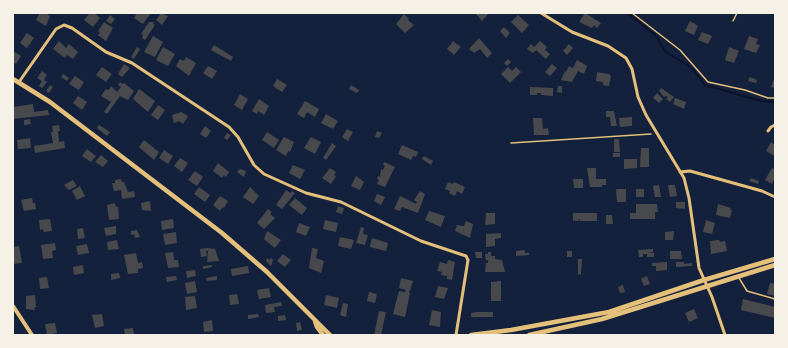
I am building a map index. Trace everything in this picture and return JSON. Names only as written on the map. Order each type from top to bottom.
[{"type":"main road","points":[[13,79],[80,124],[222,233],[267,272],[330,335]]},
{"type":"main road","points":[[471,335],[511,330],[608,312],[704,280],[775,259]]},
{"type":"main road","points":[[529,335],[602,319],[775,265]]},
{"type":"main road","points":[[315,321],[317,327],[324,335]]},
{"type":"street","points":[[541,13],[566,29],[608,46],[626,58],[632,69],[638,97],[655,132],[684,178],[689,198],[699,268],[725,335]]},
{"type":"street","points":[[19,82],[56,29],[64,25],[72,28],[106,52],[132,63],[229,127],[238,137],[258,170],[264,174],[306,193],[341,202],[421,241],[466,256],[468,260],[456,335]]},
{"type":"street","points":[[768,131],[775,125]]},
{"type":"street","points":[[680,172],[690,171],[762,191],[775,197]]},
{"type":"street","points":[[13,306],[32,335]]},
{"type":"lane","points":[[738,270],[739,277],[747,291],[775,299]]},
{"type":"path","points":[[632,13],[680,50],[708,82],[745,90],[768,98],[775,98]]},
{"type":"path","points":[[733,21],[737,13]]},
{"type":"path","points":[[511,143],[651,134],[655,132]]},
{"type":"building","points":[[40,13],[46,13],[50,16],[46,26],[36,20]]},
{"type":"building","points":[[90,13],[94,13],[100,18],[93,27],[84,20]]},
{"type":"building","points":[[137,13],[151,13],[143,24],[134,18]]},
{"type":"building","points":[[161,13],[168,16],[162,25],[156,20]]},
{"type":"building","points":[[475,13],[489,13],[482,21]]},
{"type":"building","points":[[585,13],[601,23],[597,28],[594,25],[592,28],[579,22]]},
{"type":"building","points":[[404,14],[414,25],[405,33],[396,24]]},
{"type":"building","points":[[110,15],[115,19],[111,24],[106,21]]},
{"type":"building","points":[[518,15],[529,25],[522,33],[511,22]]},
{"type":"building","points":[[690,21],[698,26],[694,35],[685,31]]},
{"type":"building","points":[[104,22],[113,28],[106,41],[98,35],[100,33],[98,31]]},
{"type":"building","points":[[149,22],[154,22],[153,24],[155,25],[145,40],[142,38],[143,35],[141,34]]},
{"type":"building","points":[[504,27],[510,33],[506,38],[500,31]]},
{"type":"building","points":[[702,32],[712,36],[708,44],[698,40]]},
{"type":"building","points":[[27,33],[34,38],[27,48],[20,43]]},
{"type":"building","points":[[153,36],[163,42],[155,57],[144,52]]},
{"type":"building","points":[[749,36],[758,39],[756,44],[760,45],[756,53],[744,49]]},
{"type":"building","points":[[479,38],[492,53],[487,58],[480,49],[474,53],[469,49]]},
{"type":"building","points":[[59,41],[66,48],[69,44],[78,52],[73,59],[67,55],[65,58],[53,49]]},
{"type":"building","points":[[453,41],[461,47],[454,55],[447,49]]},
{"type":"building","points":[[540,41],[547,47],[545,50],[550,54],[546,59],[536,50],[533,53],[527,49],[531,44],[534,47]]},
{"type":"building","points":[[569,44],[573,48],[567,55],[563,51]]},
{"type":"building","points":[[214,45],[233,57],[231,61],[211,50]]},
{"type":"building","points":[[137,47],[140,49],[134,59],[131,57]]},
{"type":"building","points":[[163,47],[175,54],[168,66],[156,60]]},
{"type":"building","points":[[729,47],[739,51],[734,63],[725,60]]},
{"type":"building","points":[[13,51],[21,56],[16,64],[13,62]]},
{"type":"building","points":[[186,57],[196,63],[189,76],[176,66],[180,59],[184,61]]},
{"type":"building","points":[[508,59],[511,62],[507,66],[504,63]]},
{"type":"building","points":[[577,60],[587,66],[584,74],[578,71],[572,82],[561,80],[569,66],[573,68]]},
{"type":"building","points":[[124,64],[130,68],[122,77],[118,74]]},
{"type":"building","points":[[552,64],[557,68],[550,76],[545,72]]},
{"type":"building","points":[[208,66],[217,71],[212,79],[203,73]]},
{"type":"building","points":[[102,67],[112,74],[106,82],[96,75]]},
{"type":"building","points":[[508,67],[512,71],[516,67],[521,72],[510,83],[501,74]]},
{"type":"building","points":[[42,71],[47,75],[44,80],[47,82],[42,88],[39,86],[42,81],[37,78]]},
{"type":"building","points":[[597,72],[609,74],[611,76],[609,86],[603,85],[603,82],[596,81]]},
{"type":"building","points":[[63,74],[69,78],[67,81],[61,77]]},
{"type":"building","points":[[75,76],[84,82],[79,90],[69,84]]},
{"type":"building","points":[[775,76],[775,88],[771,87]]},
{"type":"building","points":[[750,77],[757,80],[756,83],[748,81]]},
{"type":"building","points":[[277,79],[287,85],[282,92],[273,86]]},
{"type":"building","points":[[120,82],[123,84],[124,83],[134,91],[128,100],[120,96],[107,114],[104,112],[111,102],[101,96],[106,89],[109,90],[111,86],[117,92],[121,87],[118,85]]},
{"type":"building","points":[[50,85],[53,87],[49,93],[46,91]]},
{"type":"building","points":[[351,85],[359,90],[357,93],[349,89]]},
{"type":"building","points":[[558,86],[562,86],[562,93],[557,92]]},
{"type":"building","points":[[530,87],[553,88],[553,96],[541,95],[541,93],[537,93],[537,95],[530,95]]},
{"type":"building","points":[[661,88],[674,97],[670,102],[666,99],[668,97],[664,97],[659,91]]},
{"type":"building","points":[[139,89],[155,101],[148,112],[133,99]]},
{"type":"building","points":[[657,93],[663,99],[659,103],[653,98]]},
{"type":"building","points":[[240,94],[248,99],[242,110],[234,105]]},
{"type":"building","points":[[78,96],[87,102],[82,110],[73,103]]},
{"type":"building","points":[[675,98],[686,102],[684,109],[673,104]]},
{"type":"building","points":[[259,99],[269,106],[264,115],[258,111],[257,114],[252,111]]},
{"type":"building","points":[[305,101],[319,109],[315,117],[307,112],[304,118],[297,114]]},
{"type":"building","points":[[33,104],[34,112],[48,110],[49,115],[13,119],[13,107]]},
{"type":"building","points":[[158,105],[165,110],[158,120],[151,115]]},
{"type":"building","points":[[606,111],[614,111],[617,126],[611,126],[610,117],[606,117]]},
{"type":"building","points":[[181,112],[188,116],[183,124],[179,121],[174,123],[172,115]]},
{"type":"building","points":[[326,114],[338,121],[333,129],[321,123]]},
{"type":"building","points":[[632,117],[632,126],[620,127],[619,118]]},
{"type":"building","points":[[533,118],[542,118],[543,129],[548,128],[549,135],[534,135]]},
{"type":"building","points":[[30,119],[31,124],[24,125],[24,120]]},
{"type":"building","points":[[59,125],[59,142],[64,141],[65,148],[35,153],[34,146],[53,143],[51,132],[53,132],[52,126]]},
{"type":"building","points":[[99,125],[110,132],[107,136],[97,128]]},
{"type":"building","points":[[205,126],[211,131],[206,138],[200,134]]},
{"type":"building","points":[[347,129],[353,132],[348,141],[342,137]]},
{"type":"building","points":[[377,131],[382,133],[379,138],[375,137]]},
{"type":"building","points":[[267,132],[279,140],[274,148],[262,140]]},
{"type":"building","points":[[227,133],[231,135],[227,140],[224,138]]},
{"type":"building","points":[[284,137],[294,142],[290,152],[288,151],[286,156],[276,150]]},
{"type":"building","points":[[311,137],[321,142],[315,154],[304,148]]},
{"type":"building","points":[[30,138],[31,148],[18,149],[17,140]]},
{"type":"building","points":[[614,139],[619,139],[620,152],[614,152]]},
{"type":"building","points":[[144,140],[159,152],[154,160],[139,147]]},
{"type":"building","points":[[771,142],[775,145],[775,156],[766,151]]},
{"type":"building","points":[[332,143],[336,146],[326,160],[323,158]]},
{"type":"building","points":[[402,145],[418,152],[416,157],[413,156],[411,160],[398,154]]},
{"type":"building","points":[[641,148],[649,148],[649,167],[640,167]]},
{"type":"building","points":[[87,149],[96,156],[91,162],[82,156]]},
{"type":"building","points":[[164,150],[173,156],[168,164],[159,158]]},
{"type":"building","points":[[613,153],[620,153],[620,157],[613,157]]},
{"type":"building","points":[[101,155],[108,161],[103,167],[95,162]]},
{"type":"building","points":[[424,156],[433,161],[431,165],[422,159]]},
{"type":"building","points":[[180,158],[188,163],[182,172],[174,166]]},
{"type":"building","points":[[624,159],[637,159],[637,168],[624,169]]},
{"type":"building","points":[[384,162],[395,167],[385,187],[377,184],[379,180],[377,179],[378,176],[380,177],[381,169],[383,170],[385,166],[383,165]]},
{"type":"building","points":[[218,163],[229,172],[226,177],[224,175],[222,178],[213,171]]},
{"type":"building","points":[[293,165],[305,170],[300,179],[289,173]]},
{"type":"building","points":[[330,168],[336,172],[334,175],[336,176],[331,184],[322,178]]},
{"type":"building","points":[[587,168],[596,168],[596,179],[606,179],[606,185],[602,185],[602,187],[590,187]]},
{"type":"building","points":[[772,168],[775,170],[775,177],[772,184],[765,180]]},
{"type":"building","points":[[240,169],[246,171],[244,177],[237,172]]},
{"type":"building","points":[[195,171],[203,177],[197,186],[188,180]]},
{"type":"building","points":[[356,176],[364,182],[360,190],[351,186]]},
{"type":"building","points":[[751,178],[759,181],[758,184],[749,181]]},
{"type":"building","points":[[121,179],[122,182],[124,182],[128,192],[134,191],[135,197],[122,199],[121,190],[114,191],[112,183],[115,183],[115,180]]},
{"type":"building","points":[[573,179],[583,179],[583,188],[574,188]]},
{"type":"building","points":[[73,180],[77,186],[69,190],[64,185]]},
{"type":"building","points":[[448,182],[453,184],[454,182],[465,187],[462,194],[457,191],[455,196],[449,193],[450,191],[445,189]]},
{"type":"building","points":[[659,185],[661,197],[655,197],[653,186]]},
{"type":"building","points":[[668,185],[675,185],[677,196],[670,197]]},
{"type":"building","points":[[80,186],[85,196],[77,200],[72,191]]},
{"type":"building","points":[[199,187],[210,195],[205,202],[194,194]]},
{"type":"building","points":[[250,187],[259,196],[253,204],[243,197]]},
{"type":"building","points":[[616,189],[626,189],[626,202],[617,202]]},
{"type":"building","points":[[636,189],[644,189],[644,197],[636,197]]},
{"type":"building","points":[[286,190],[290,193],[292,191],[295,193],[282,209],[276,205]]},
{"type":"building","points":[[420,191],[425,194],[418,213],[402,207],[400,211],[394,209],[400,196],[416,204],[417,202],[414,200]]},
{"type":"building","points":[[377,194],[385,197],[381,205],[374,201]]},
{"type":"building","points":[[220,196],[228,201],[224,208],[223,207],[220,211],[213,205]]},
{"type":"building","points":[[32,198],[36,209],[24,211],[21,200]]},
{"type":"building","points":[[295,198],[307,208],[302,215],[289,205]]},
{"type":"building","points":[[150,201],[151,211],[142,210],[141,203]]},
{"type":"building","points":[[676,202],[685,202],[685,209],[676,208]]},
{"type":"building","points":[[115,203],[116,207],[118,207],[119,219],[109,220],[107,205]]},
{"type":"building","points":[[636,204],[657,204],[658,212],[655,212],[655,219],[630,219],[630,213],[636,213]]},
{"type":"building","points":[[718,204],[731,208],[730,218],[716,215]]},
{"type":"building","points":[[338,206],[344,208],[342,214],[336,212]]},
{"type":"building","points":[[268,209],[272,212],[270,214],[275,218],[264,229],[257,223]]},
{"type":"building","points":[[429,211],[445,216],[441,227],[425,220]]},
{"type":"building","points":[[486,213],[495,213],[495,224],[485,225]]},
{"type":"building","points":[[573,213],[597,213],[597,221],[580,221],[580,219],[578,221],[573,221]]},
{"type":"building","points":[[606,215],[612,215],[613,224],[606,224]]},
{"type":"building","points":[[50,219],[52,231],[44,232],[43,229],[40,230],[39,220]]},
{"type":"building","points":[[173,219],[174,228],[162,230],[161,221]]},
{"type":"building","points":[[325,220],[338,223],[336,232],[323,229]]},
{"type":"building","points":[[706,220],[715,223],[712,234],[703,232]]},
{"type":"building","points":[[466,221],[473,224],[470,238],[455,231],[457,225],[464,226]]},
{"type":"building","points":[[299,223],[310,227],[306,236],[296,232]]},
{"type":"building","points":[[116,226],[116,234],[106,236],[104,228]]},
{"type":"building","points":[[361,227],[364,228],[363,234],[368,235],[365,245],[356,243]]},
{"type":"building","points":[[83,228],[85,238],[78,239],[77,229]]},
{"type":"building","points":[[137,230],[140,237],[135,238],[134,234],[131,235],[131,231]]},
{"type":"building","points":[[267,231],[281,240],[275,248],[264,239]]},
{"type":"building","points":[[674,231],[673,240],[665,240],[665,232]]},
{"type":"building","points":[[176,232],[177,243],[165,245],[163,234]]},
{"type":"building","points":[[501,233],[501,238],[495,239],[495,246],[486,247],[486,234]]},
{"type":"building","points":[[340,237],[354,240],[351,249],[338,246]]},
{"type":"building","points":[[372,238],[388,243],[386,251],[370,247]]},
{"type":"building","points":[[117,240],[119,249],[108,250],[107,242]]},
{"type":"building","points":[[719,240],[720,242],[725,241],[727,251],[711,254],[710,241]]},
{"type":"building","points":[[55,243],[56,250],[52,251],[53,258],[43,259],[41,245]]},
{"type":"building","points":[[87,244],[89,253],[78,255],[76,246]]},
{"type":"building","points":[[19,246],[22,263],[13,264],[13,247]]},
{"type":"building","points":[[312,248],[318,249],[316,258],[324,261],[321,273],[309,268]]},
{"type":"building","points":[[200,249],[215,249],[219,261],[207,262],[208,251],[206,251],[207,256],[201,257]]},
{"type":"building","points":[[653,249],[653,252],[648,253],[654,253],[654,257],[647,257],[647,254],[643,254],[643,257],[639,257],[638,250]]},
{"type":"building","points":[[525,250],[525,253],[529,253],[529,255],[516,256],[516,251]]},
{"type":"building","points":[[567,251],[572,251],[572,257],[567,257]]},
{"type":"building","points":[[670,251],[681,251],[682,259],[670,259]]},
{"type":"building","points":[[173,252],[174,260],[178,260],[179,267],[168,268],[165,253]]},
{"type":"building","points":[[475,252],[482,252],[482,258],[476,258]]},
{"type":"building","points":[[488,252],[491,252],[491,256],[495,256],[495,259],[502,260],[505,272],[485,272],[486,263],[488,263],[488,260],[486,260],[485,254],[488,254]]},
{"type":"building","points":[[136,253],[138,263],[142,262],[143,268],[138,269],[138,273],[128,274],[124,255]]},
{"type":"building","points":[[283,254],[291,260],[285,267],[277,261]]},
{"type":"building","points":[[267,258],[269,260],[271,258],[273,260],[271,266],[266,261]]},
{"type":"building","points":[[578,259],[582,259],[581,274],[578,275]]},
{"type":"building","points":[[448,260],[455,262],[452,280],[447,279],[447,276],[441,275],[442,272],[437,271],[440,262],[447,264]]},
{"type":"building","points":[[667,262],[667,270],[656,271],[656,266],[652,266],[652,263]]},
{"type":"building","points":[[676,262],[684,262],[684,264],[692,263],[692,266],[676,267]]},
{"type":"building","points":[[83,265],[84,273],[74,275],[73,267]]},
{"type":"building","points":[[212,265],[212,267],[203,269],[203,266]]},
{"type":"building","points":[[248,266],[249,273],[232,276],[231,269]]},
{"type":"building","points":[[195,270],[196,276],[187,278],[186,271]]},
{"type":"building","points":[[119,273],[120,278],[111,280],[111,274]]},
{"type":"building","points":[[176,276],[177,280],[167,282],[166,277]]},
{"type":"building","points":[[217,276],[217,280],[207,281],[206,278]]},
{"type":"building","points":[[647,276],[650,284],[644,286],[641,279]]},
{"type":"building","points":[[47,277],[49,288],[40,289],[39,278]]},
{"type":"building","points":[[401,278],[413,281],[409,293],[405,317],[393,314],[399,291],[405,292],[406,290],[399,288]]},
{"type":"building","points":[[195,281],[197,292],[187,294],[185,283]]},
{"type":"building","points":[[501,281],[501,301],[491,301],[491,282]]},
{"type":"building","points":[[770,283],[775,284],[775,296],[767,294]]},
{"type":"building","points":[[623,285],[625,292],[620,293],[618,287]]},
{"type":"building","points":[[438,286],[448,288],[444,299],[435,297]]},
{"type":"building","points":[[269,288],[271,297],[259,299],[257,290]]},
{"type":"building","points":[[369,292],[377,294],[375,303],[367,301]]},
{"type":"building","points":[[237,294],[239,304],[230,305],[229,295]]},
{"type":"building","points":[[35,295],[35,310],[26,309],[26,296]]},
{"type":"building","points":[[326,295],[339,298],[337,308],[324,305]]},
{"type":"building","points":[[195,296],[197,308],[186,310],[185,297]]},
{"type":"building","points":[[743,299],[775,307],[775,318],[741,310]]},
{"type":"building","points":[[281,302],[282,306],[274,307],[275,312],[266,313],[265,305]]},
{"type":"building","points":[[343,303],[348,304],[346,317],[340,315]]},
{"type":"building","points":[[694,309],[698,318],[689,322],[685,313]]},
{"type":"building","points":[[432,310],[441,312],[440,327],[429,325]]},
{"type":"building","points":[[379,311],[386,312],[381,335],[374,335]]},
{"type":"building","points":[[493,312],[493,317],[471,317],[471,313]]},
{"type":"building","points":[[102,314],[104,326],[95,328],[92,315]]},
{"type":"building","points":[[258,314],[259,317],[248,319],[248,315]]},
{"type":"building","points":[[285,315],[286,320],[278,321],[278,316]]},
{"type":"building","points":[[212,320],[213,331],[204,332],[203,322]]},
{"type":"building","points":[[300,322],[302,330],[297,331],[296,323]]},
{"type":"building","points":[[55,323],[57,333],[47,335],[45,324]]},
{"type":"building","points":[[133,328],[134,335],[125,335],[124,329]]},
{"type":"waterway","points":[[628,13],[655,35],[666,52],[693,69],[705,85],[761,101],[775,102]]}]
